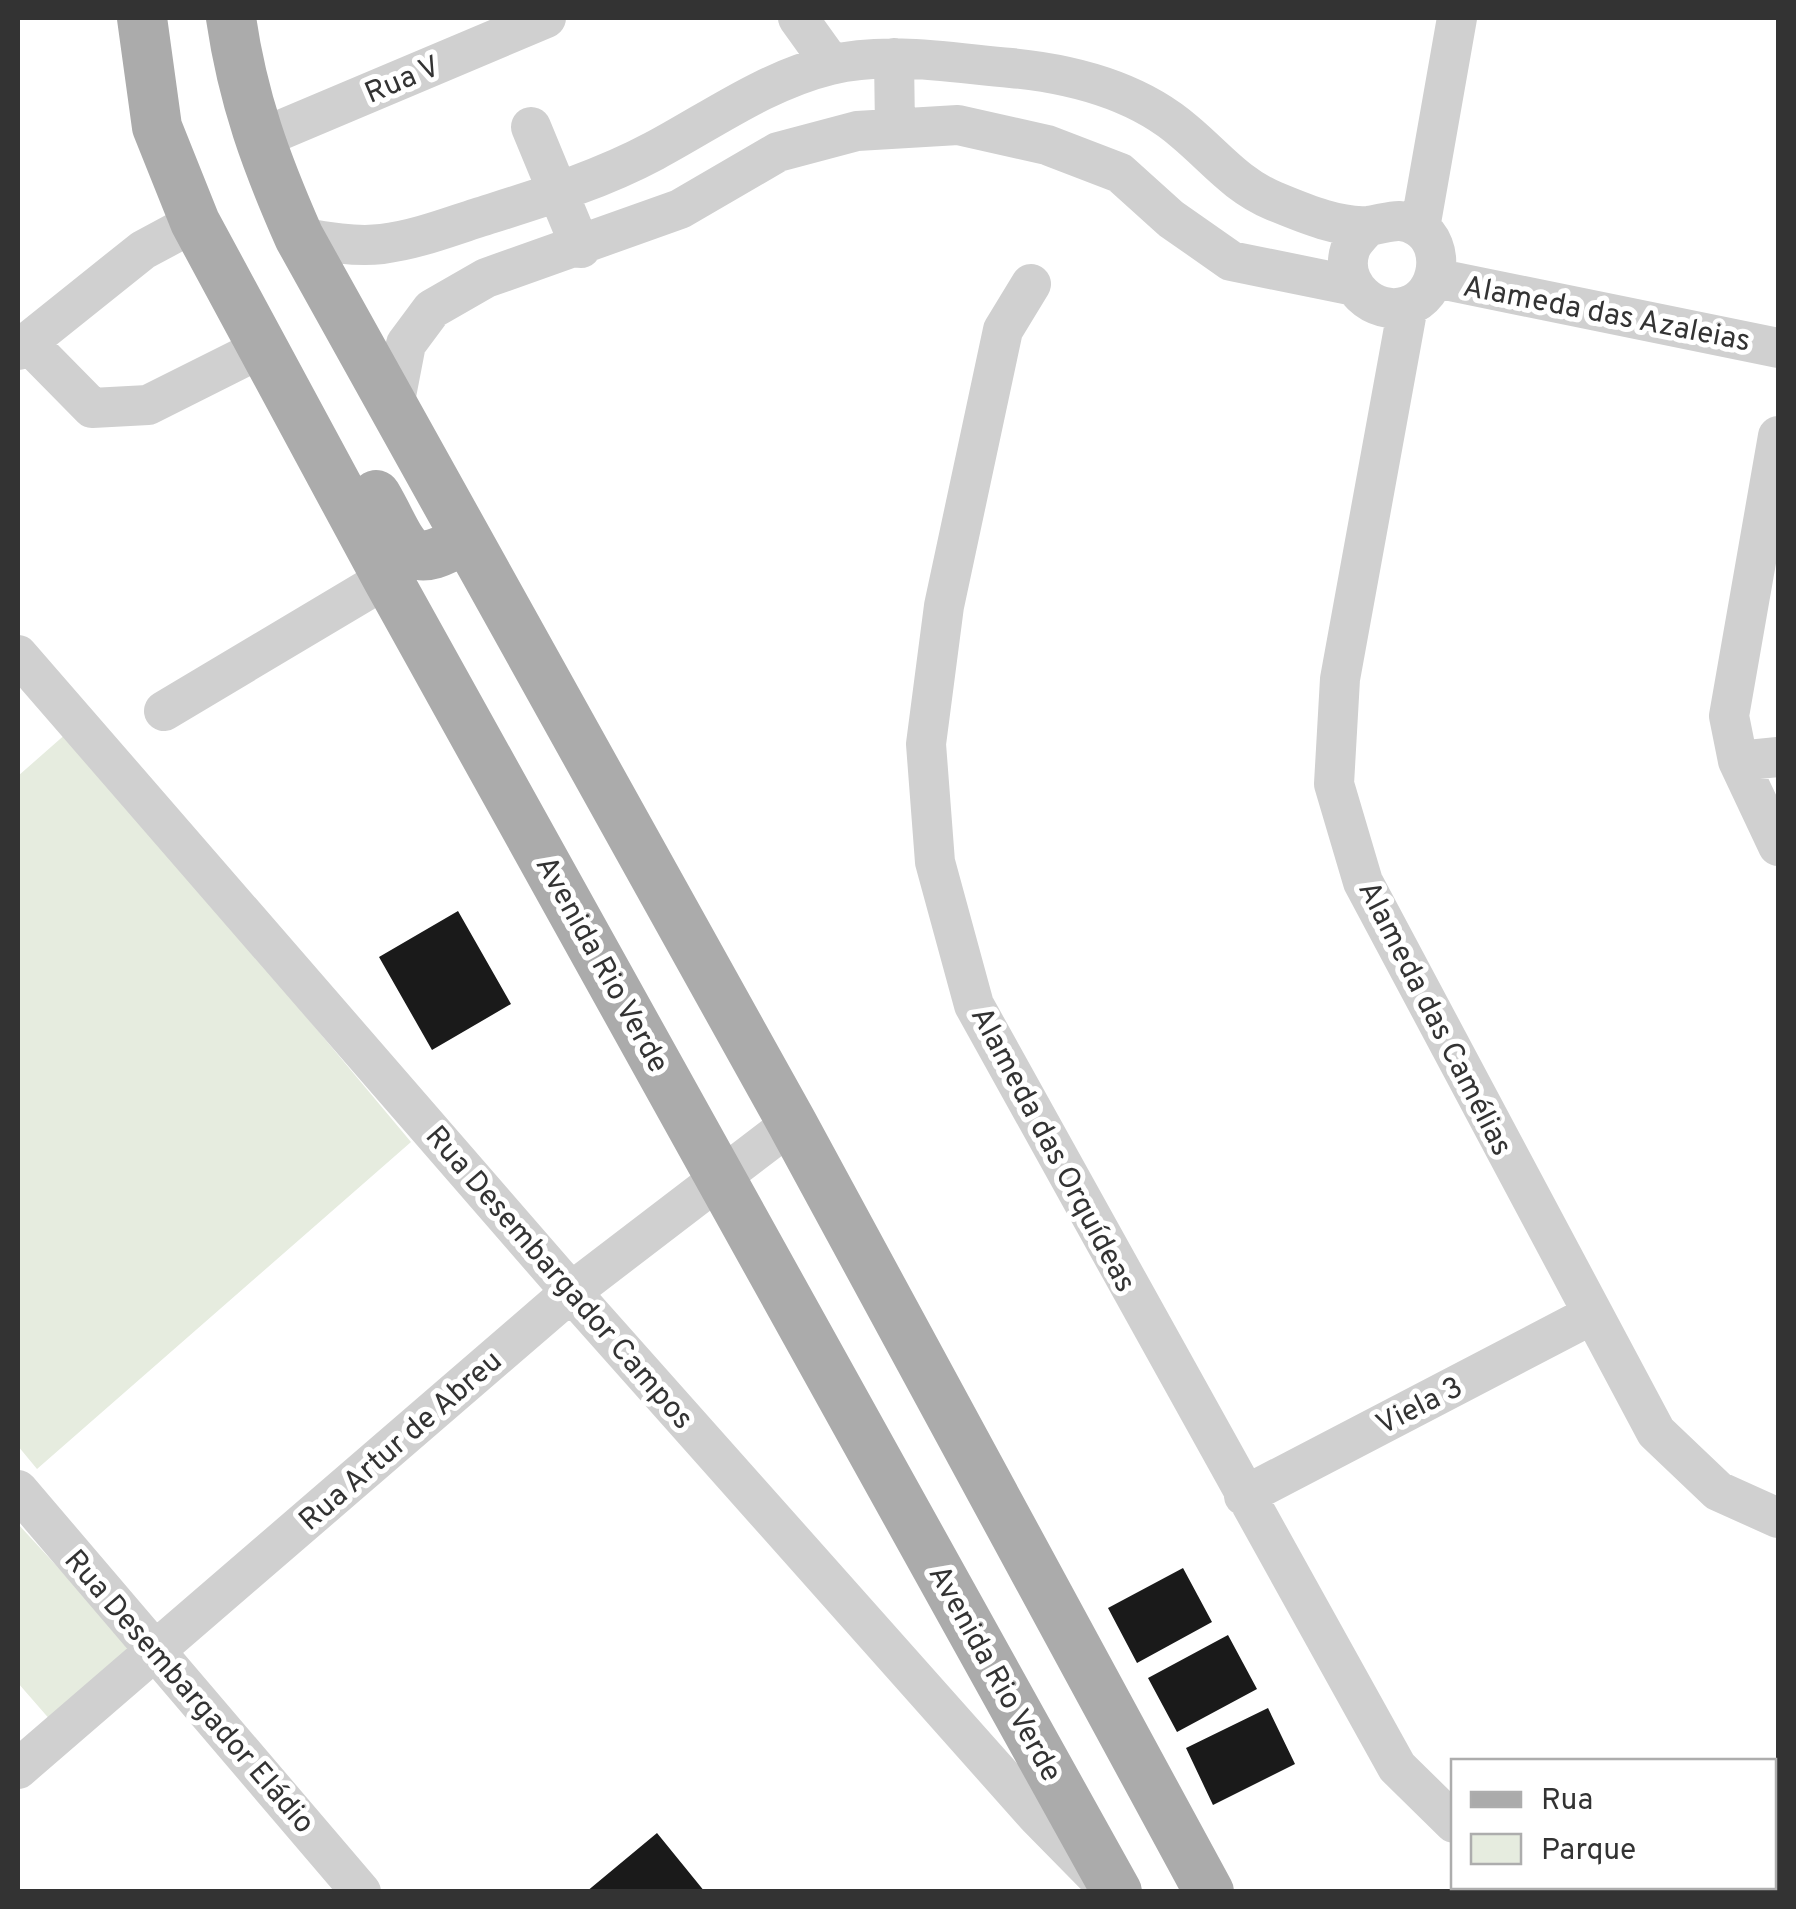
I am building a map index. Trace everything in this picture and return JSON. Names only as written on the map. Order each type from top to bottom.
[{"type":"main road","name":"Avenida Rio Verde","points":[[142,18],[157,127],[195,222],[1114,1892]]},
{"type":"main road","points":[[231,18],[257,140],[300,238],[792,1124],[1209,1892]]},
{"type":"main road","points":[[289,396],[334,425],[407,547],[418,557],[429,558],[464,538]]},
{"type":"street","name":"Rua V","points":[[257,140],[546,18]]},
{"type":"street","points":[[798,18],[831,64]]},
{"type":"street","points":[[1420,228],[1458,18]]},
{"type":"street","points":[[894,58],[895,128]]},
{"type":"street","points":[[300,238],[379,245],[559,192],[640,158],[749,96],[831,64],[894,58],[1041,71],[1127,93],[1183,130],[1244,188],[1312,217],[1368,226],[1392,218],[1420,228],[1436,252],[1422,292],[1383,308],[1369,302],[1354,286],[1348,265],[1351,247],[1368,226]]},
{"type":"street","points":[[749,96],[778,152]]},
{"type":"street","points":[[394,406],[406,344],[432,309],[486,278],[581,248],[680,209],[778,152],[857,131],[958,124],[1047,144],[1120,173],[1171,219],[1230,262],[1354,286]]},
{"type":"street","points":[[532,127],[581,248]]},
{"type":"street","points":[[195,222],[144,250],[22,346],[92,408],[148,405],[262,348]]},
{"type":"street","name":"Alameda das Orquídeas","points":[[1032,284],[1003,330],[944,606],[926,744],[935,862],[974,1005],[1397,1767],[1451,1820]]},
{"type":"street","name":"Alameda das Azaleias","points":[[1422,292],[1778,348]]},
{"type":"street","name":"Alameda das Camélias","points":[[1422,292],[1340,679],[1334,784],[1363,882],[1656,1432],[1718,1491],[1778,1518]]},
{"type":"street","points":[[1778,436],[1728,716],[1738,761],[1778,846]]},
{"type":"street","points":[[164,711],[388,578]]},
{"type":"street","name":"Rua Desembargador Campos","points":[[18,655],[572,1292],[1037,1816],[1114,1892]]},
{"type":"street","points":[[1738,761],[1778,757]]},
{"type":"street","name":"Rua Artur de Abreu","points":[[18,1769],[572,1292],[720,1174],[792,1124]]},
{"type":"street","name":"Viela 3","points":[[1244,1496],[1594,1314]]},
{"type":"street","name":"Rua Desembargador Eládio","points":[[18,1490],[361,1892]]},
{"type":"green space","points":[[68,732],[411,1142],[37,1469],[18,1446],[18,776]]},
{"type":"green space","points":[[18,1524],[132,1648],[52,1722],[18,1683]]},
{"type":"building","points":[[458,911],[511,1004],[432,1050],[379,957]]},
{"type":"building","points":[[1183,1568],[1212,1622],[1137,1663],[1108,1608]]},
{"type":"building","points":[[1228,1635],[1257,1689],[1177,1732],[1148,1678]]},
{"type":"building","points":[[1268,1708],[1295,1764],[1213,1805],[1186,1748]]},
{"type":"building","points":[[657,1833],[705,1892],[586,1892]]}]
